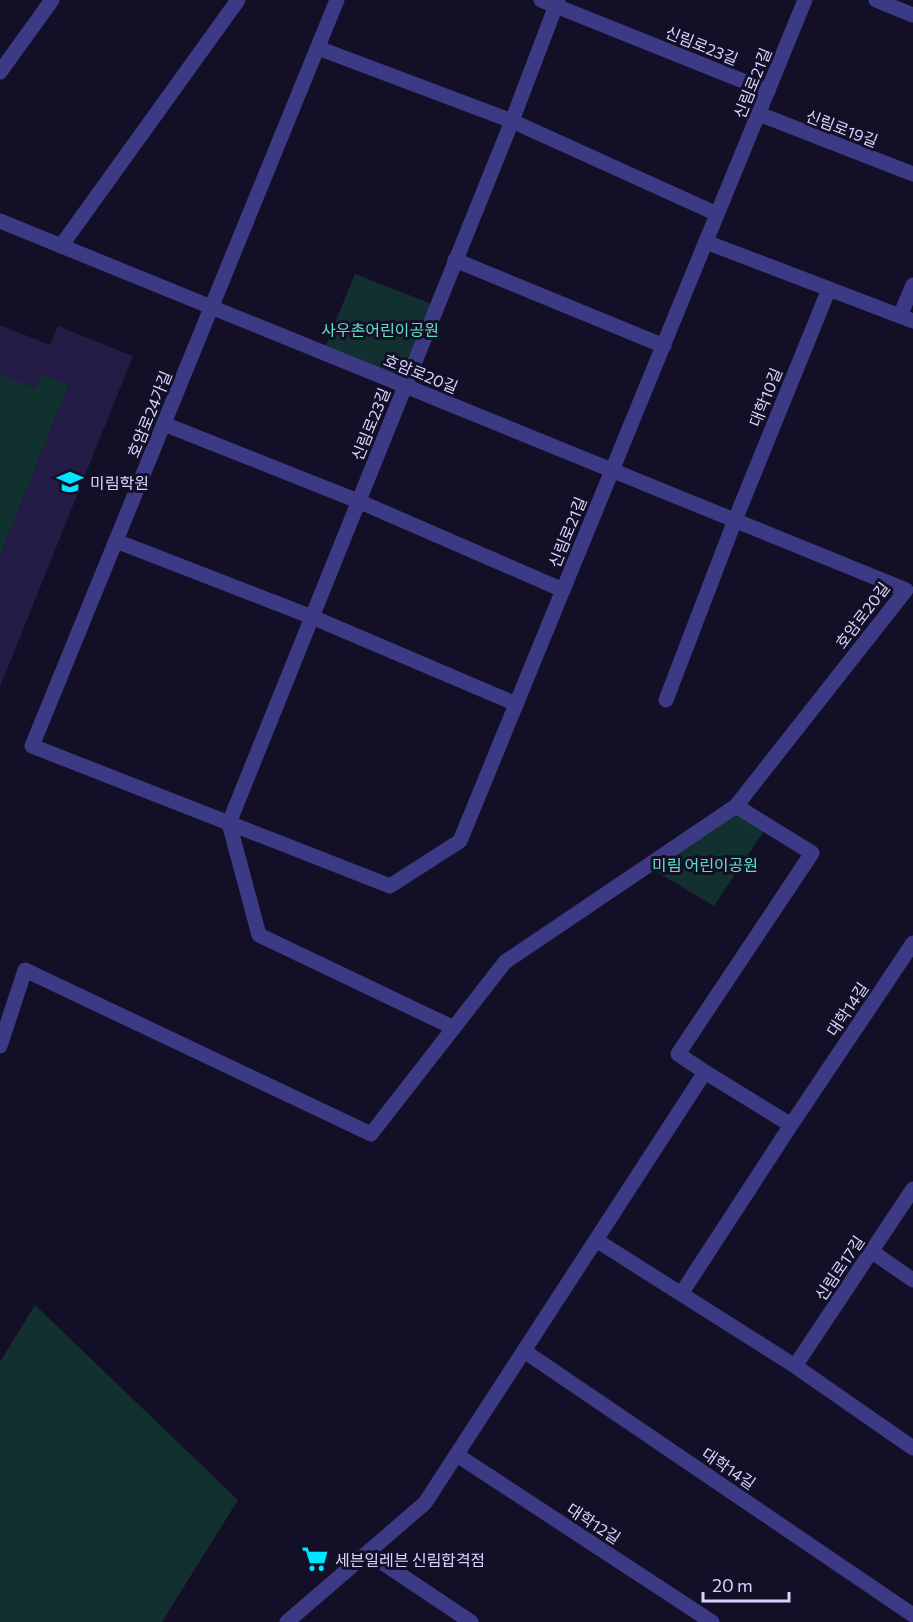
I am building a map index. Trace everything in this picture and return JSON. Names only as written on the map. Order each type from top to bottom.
[{"type":"street","points":[[0,72],[52,0]]},
{"type":"street","points":[[61,246],[238,0]]},
{"type":"street","name":"호암로24가길","points":[[229,823],[32,746],[337,0]]},
{"type":"street","name":"신림로23길","points":[[541,0],[557,3],[768,91]]},
{"type":"street","name":"신림로21길","points":[[229,823],[390,886],[460,841],[805,0]]},
{"type":"street","points":[[876,0],[913,15]]},
{"type":"street","name":"신림로23길","points":[[229,823],[512,121],[557,3]]},
{"type":"street","points":[[318,48],[512,121],[717,214]]},
{"type":"street","name":"신림로19길","points":[[759,114],[913,174]]},
{"type":"street","name":"호암로20길","points":[[0,221],[910,591],[736,806],[505,962],[371,1134],[25,970],[0,1047]]},
{"type":"street","points":[[706,242],[907,319],[913,285]]},
{"type":"street","points":[[455,260],[664,346]]},
{"type":"street","name":"대학10길","points":[[735,520],[829,289]]},
{"type":"street","points":[[164,424],[358,501],[563,590]]},
{"type":"street","points":[[666,700],[735,520]]},
{"type":"street","points":[[116,541],[312,617],[516,704]]},
{"type":"street","points":[[736,806],[812,853],[678,1054],[791,1125]]},
{"type":"street","points":[[229,823],[259,935],[454,1028]]},
{"type":"street","name":"대학14길","points":[[681,1294],[913,943]]},
{"type":"street","points":[[287,1622],[425,1503],[705,1072]]},
{"type":"street","name":"신림로17길","points":[[795,1366],[913,1189]]},
{"type":"street","points":[[596,1240],[795,1366],[913,1448]]},
{"type":"street","points":[[872,1251],[913,1280]]},
{"type":"street","name":"대학14길","points":[[524,1351],[913,1615]]},
{"type":"street","name":"대학12길","points":[[457,1455],[712,1622]]},
{"type":"street","points":[[368,1553],[471,1622]]},
{"type":"green space","name":"사우촌어린이공원","points":[[355,274],[437,306],[404,385],[323,352]]},
{"type":"green space","points":[[0,374],[41,374],[69,385],[0,557]]},
{"type":"green space","name":"미림 어린이공원","points":[[736,806],[768,825],[714,906],[647,866]]},
{"type":"green space","points":[[35,1305],[238,1500],[162,1622],[0,1622],[0,1362]]},
{"type":"building","points":[[0,325],[50,345],[58,326],[133,356],[0,687],[0,557],[69,385],[41,374],[35,388],[0,374]]},
{"type":"place","name":"미림학원","points":[[70,482]]},
{"type":"place","name":"세븐일레븐 신림합격점","points":[[315,1559]]}]
